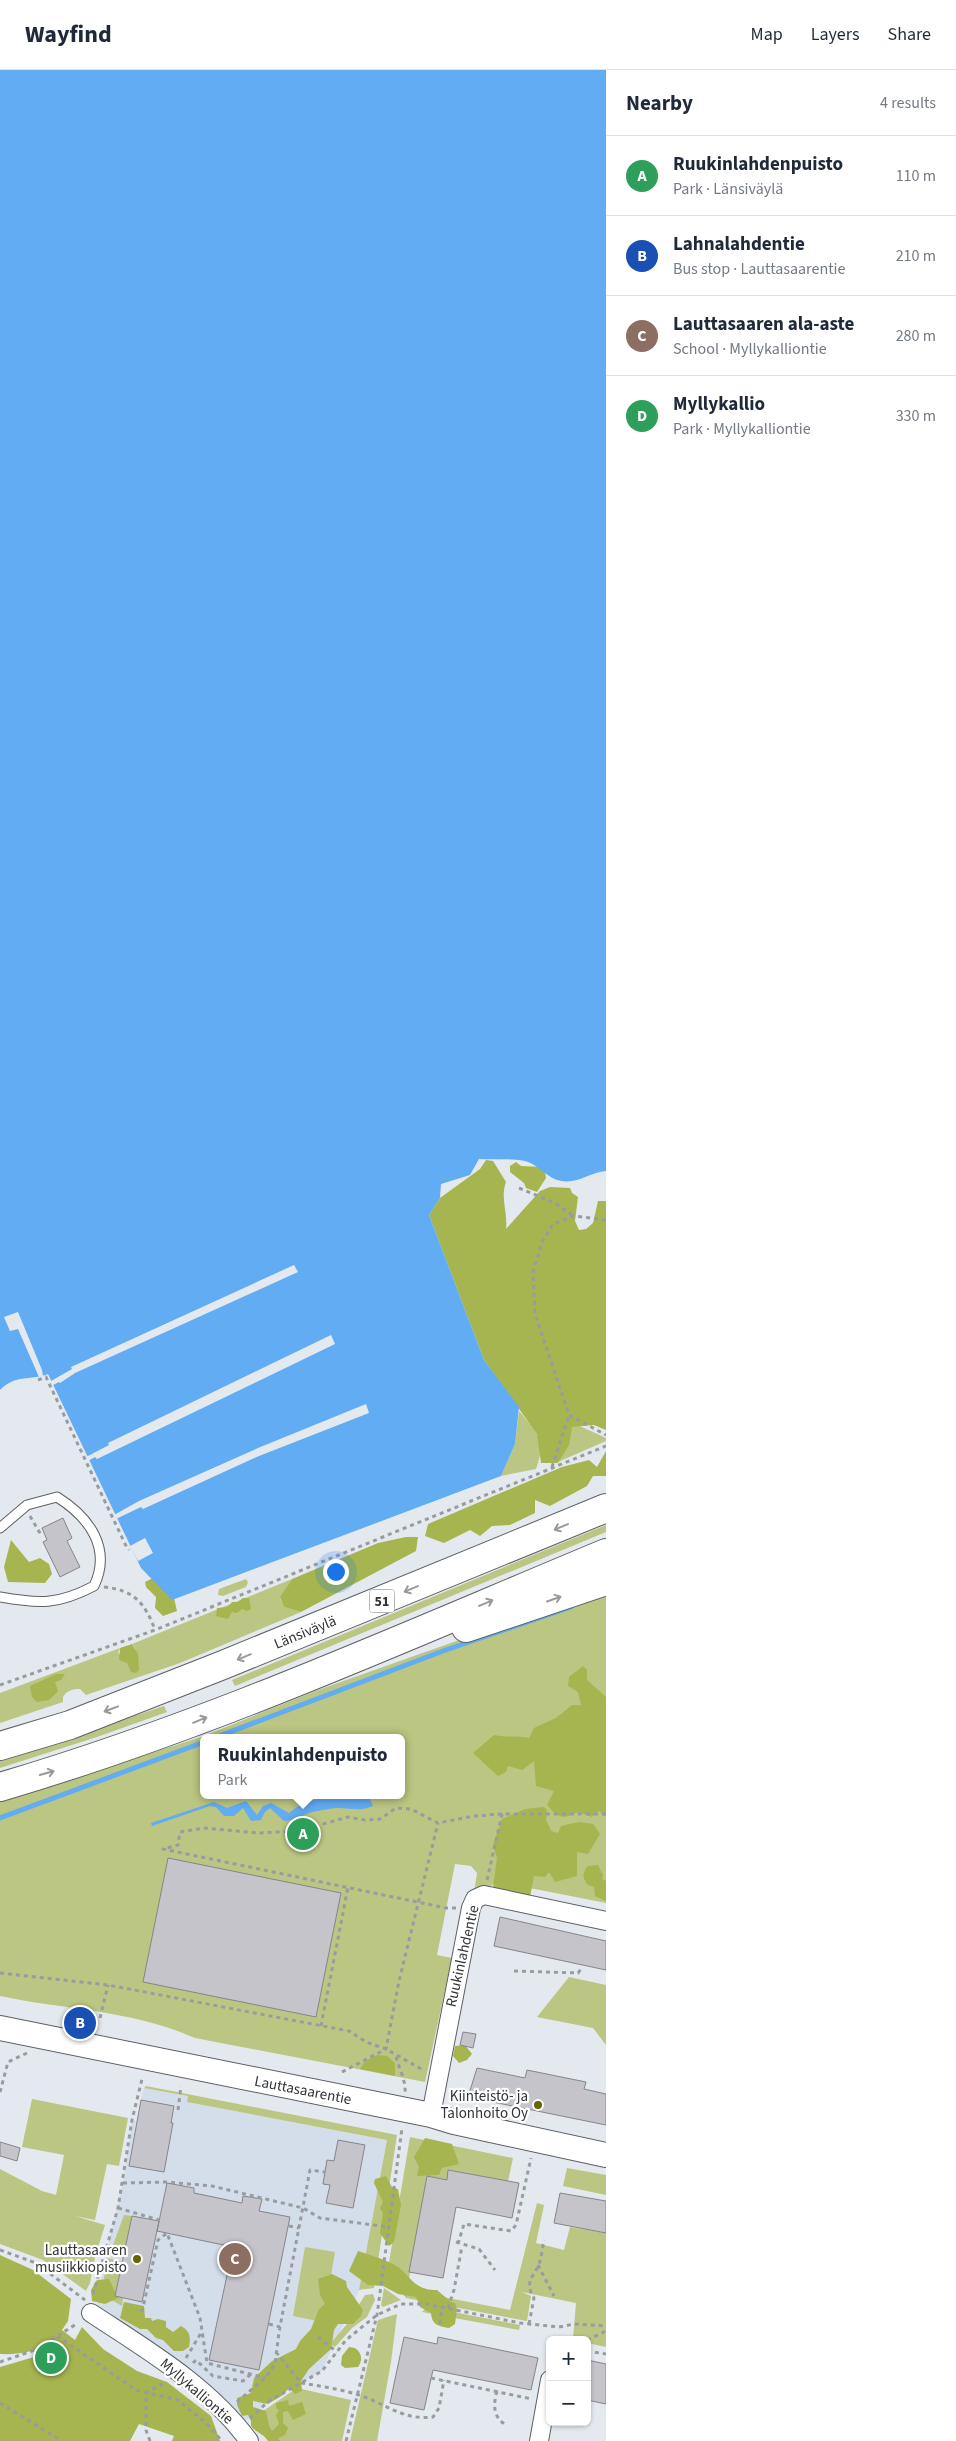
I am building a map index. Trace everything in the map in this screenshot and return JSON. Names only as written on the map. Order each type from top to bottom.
[{"type":"highway","name":"Länsiväylä","points":[[0,1746],[70,1725],[206,1672],[606,1508]]},
{"type":"highway","points":[[0,1787],[81,1763],[172,1731],[606,1553]]},
{"type":"highway","points":[[344,1662],[491,1621],[606,1580]]},
{"type":"main road","name":"Lauttasaarentie","points":[[0,2028],[431,2116],[606,2154]]},
{"type":"street","name":"Ruukinlahdentie","points":[[431,2116],[470,1908],[475,1899],[484,1895],[606,1920]]},
{"type":"street","name":"Myllykalliontie","points":[[91,2313],[176,2370],[245,2435]]},
{"type":"street","points":[[539,2441],[546,2407]]},
{"type":"lane","points":[[0,1528],[25,1506],[57,1497],[74,1508],[101,1548],[102,1562],[94,1586],[81,1593],[51,1603],[0,1596]]},
{"type":"path","points":[[519,1188],[555,1204],[574,1216],[606,1220]]},
{"type":"path","points":[[552,1468],[569,1416],[535,1314],[533,1272],[542,1242],[553,1224],[574,1216]]},
{"type":"path","points":[[38,1380],[46,1377],[127,1548],[130,1550]]},
{"type":"path","points":[[569,1416],[606,1435]]},
{"type":"path","points":[[0,1685],[155,1630],[606,1446]]},
{"type":"path","points":[[25,1506],[41,1535]]},
{"type":"path","points":[[94,1586],[120,1588],[142,1602],[155,1630]]},
{"type":"path","points":[[470,1908],[446,1908],[163,1849],[178,1845],[180,1832],[205,1828],[258,1833],[298,1831],[348,1817],[365,1820],[380,1819],[396,1808],[411,1809],[438,1823],[474,1816],[502,1814],[606,1814]]},
{"type":"path","points":[[484,1895],[502,1814]]},
{"type":"path","points":[[342,2072],[386,2049],[438,1823]]},
{"type":"path","points":[[321,2026],[348,1887]]},
{"type":"path","points":[[514,1970],[578,1973],[581,1969]]},
{"type":"path","points":[[0,1973],[108,1985],[349,2031],[366,2042],[386,2049],[437,2077]]},
{"type":"path","points":[[100,2018],[108,1985]]},
{"type":"path","points":[[75,2018],[76,2012]]},
{"type":"path","points":[[0,2092],[8,2062],[26,2055],[30,2034]]},
{"type":"path","points":[[396,2056],[399,2073],[405,2085]]},
{"type":"path","points":[[93,2294],[118,2208],[142,2079]]},
{"type":"path","points":[[178,2110],[181,2086]]},
{"type":"path","points":[[346,2441],[376,2315],[402,2130]]},
{"type":"path","points":[[448,2308],[454,2290],[459,2244],[464,2224],[511,2231],[516,2225],[531,2157]]},
{"type":"path","points":[[234,2404],[265,2378],[275,2364],[280,2327],[310,2170],[325,2172]]},
{"type":"path","points":[[122,2183],[166,2182],[212,2186],[303,2208],[320,2218],[389,2227]]},
{"type":"path","points":[[118,2208],[159,2220]]},
{"type":"path","points":[[289,2226],[299,2228]]},
{"type":"path","points":[[142,2312],[158,2240],[167,2233],[200,2318],[206,2363],[233,2368],[265,2378]]},
{"type":"path","points":[[529,2324],[534,2298],[529,2291],[530,2276],[538,2265],[544,2240]]},
{"type":"path","points":[[459,2244],[479,2249],[494,2270]]},
{"type":"path","points":[[0,2250],[36,2264],[83,2298],[90,2306],[91,2313]]},
{"type":"path","points":[[104,2253],[124,2256]]},
{"type":"path","points":[[538,2265],[554,2296]]},
{"type":"path","points":[[245,2435],[247,2420],[269,2402],[322,2371],[346,2340],[376,2315],[401,2304],[426,2304],[559,2328],[574,2324],[606,2326]]},
{"type":"path","points":[[440,2324],[442,2307]]},
{"type":"path","points":[[269,2324],[280,2327]]},
{"type":"path","points":[[0,2362],[35,2350],[71,2328]]},
{"type":"path","points":[[591,2338],[606,2331]]},
{"type":"path","points":[[146,2393],[164,2383],[176,2370],[202,2333]]},
{"type":"path","points":[[57,2336],[136,2390],[178,2400],[206,2423],[222,2441]]},
{"type":"path","points":[[318,2338],[337,2352]]},
{"type":"path","points":[[45,2344],[51,2362]]},
{"type":"path","points":[[276,2352],[301,2383],[356,2394],[372,2399],[390,2410],[425,2418],[433,2417],[439,2408],[444,2380]]},
{"type":"path","points":[[591,2352],[606,2354]]},
{"type":"path","points":[[193,2363],[196,2360],[213,2376],[243,2381],[251,2374]]},
{"type":"path","points":[[431,2378],[546,2402]]},
{"type":"path","points":[[497,2392],[493,2404],[495,2413],[506,2425]]},
{"type":"path","points":[[146,2393],[146,2430],[150,2441]]},
{"type":"path","points":[[0,2403],[62,2441]]},
{"type":"path","points":[[213,2432],[217,2441]]},
{"type":"shaded area","points":[[144,2088],[188,2096],[187,2102],[387,2140],[359,2290],[322,2371],[269,2401],[239,2426],[95,2316],[104,2263],[123,2183],[132,2120],[136,2121]]},
{"type":"green space","points":[[486,1160],[493,1161],[506,1182],[504,1199],[506,1229],[540,1191],[550,1187],[570,1188],[572,1193],[578,1197],[575,1221],[579,1230],[586,1229],[593,1223],[598,1201],[606,1201],[606,1430],[594,1425],[572,1427],[569,1445],[558,1463],[541,1463],[537,1434],[484,1360],[429,1215],[440,1198],[480,1169]]},
{"type":"green space","points":[[516,1162],[521,1166],[544,1167],[546,1178],[537,1192],[526,1188],[524,1183],[510,1172],[510,1166]]},
{"type":"green space","points":[[519,1411],[538,1437],[541,1450],[539,1459],[536,1469],[501,1476],[515,1444]]},
{"type":"green space","points":[[571,1422],[606,1438],[606,1441],[558,1462]]},
{"type":"green space","points":[[606,1451],[606,1476],[593,1476],[587,1486],[550,1506],[535,1500],[535,1513],[510,1525],[492,1526],[480,1536],[470,1530],[444,1543],[425,1536],[428,1524],[562,1467],[589,1460],[597,1467]]},
{"type":"green space","points":[[606,1525],[606,1532],[235,1686],[232,1680]]},
{"type":"green space","points":[[406,1537],[418,1537],[416,1551],[301,1612],[284,1607],[280,1597],[292,1579],[378,1543]]},
{"type":"green space","points":[[11,1540],[29,1562],[40,1558],[49,1564],[52,1574],[45,1583],[8,1582],[4,1567]]},
{"type":"green space","points":[[155,1577],[174,1598],[177,1611],[163,1616],[155,1608],[156,1597],[146,1587],[145,1582]]},
{"type":"green space","points":[[246,1579],[248,1582],[246,1587],[223,1596],[218,1595],[219,1589]]},
{"type":"green space","points":[[292,1579],[280,1598],[284,1607],[301,1612],[180,1663],[86,1695],[80,1689],[70,1690],[63,1697],[63,1702],[0,1723],[0,1693],[120,1648],[118,1653],[138,1664],[135,1648],[132,1644]]},
{"type":"green space","points":[[606,1588],[606,1903],[499,1882],[474,1893],[477,1873],[471,1866],[455,1864],[437,1955],[452,1958],[425,2082],[195,2038],[171,2029],[123,2016],[0,1996],[0,1802],[200,1737],[200,1799],[405,1799],[405,1734],[208,1734],[318,1690]]},
{"type":"green space","points":[[243,1598],[249,1598],[251,1609],[247,1611],[242,1609],[237,1613],[232,1612],[228,1619],[216,1616],[217,1608],[228,1607],[232,1602],[238,1602]]},
{"type":"green space","points":[[132,1644],[138,1654],[139,1670],[136,1673],[131,1672],[127,1663],[119,1660],[120,1648]]},
{"type":"green space","points":[[583,1666],[587,1670],[587,1680],[606,1697],[606,1817],[599,1811],[592,1817],[578,1812],[564,1817],[557,1815],[547,1805],[554,1791],[536,1786],[534,1761],[522,1770],[508,1766],[506,1772],[498,1776],[473,1753],[494,1735],[529,1738],[534,1728],[556,1718],[572,1705],[581,1705],[578,1692],[568,1686],[569,1677]]},
{"type":"green space","points":[[56,1674],[65,1674],[61,1680],[55,1682],[58,1691],[49,1700],[37,1702],[32,1697],[30,1686]]},
{"type":"green space","points":[[164,1706],[167,1712],[0,1768],[0,1761]]},
{"type":"green space","points":[[544,1807],[547,1810],[546,1820],[551,1831],[558,1833],[561,1826],[579,1822],[593,1824],[600,1834],[588,1854],[577,1852],[577,1876],[555,1882],[549,1872],[545,1877],[534,1876],[530,1897],[499,1896],[493,1888],[497,1858],[493,1845],[502,1819],[525,1809]]},
{"type":"green space","points":[[598,1865],[603,1875],[602,1879],[606,1881],[606,1901],[595,1896],[594,1887],[588,1885],[584,1878],[584,1873],[588,1866]]},
{"type":"green space","points":[[569,1977],[606,1985],[606,2045],[593,2028],[537,2017]]},
{"type":"green space","points":[[465,2045],[472,2054],[467,2060],[459,2063],[453,2056],[455,2046]]},
{"type":"green space","points":[[377,2055],[387,2056],[395,2063],[395,2076],[360,2069],[365,2061]]},
{"type":"green space","points":[[146,2086],[397,2135],[374,2288],[359,2290],[387,2140],[187,2102],[188,2096],[144,2088]]},
{"type":"green space","points":[[32,2099],[128,2118],[119,2166],[107,2164],[95,2220],[75,2216],[105,2225],[95,2257],[90,2283],[86,2291],[43,2260],[0,2244],[0,2169],[42,2191],[56,2195],[64,2155],[22,2147]]},
{"type":"green space","points":[[410,2137],[513,2158],[508,2181],[449,2170],[447,2180],[427,2176],[407,2290],[510,2310],[537,2203],[544,2205],[536,2243],[564,2250],[570,2227],[606,2233],[606,2347],[591,2344],[591,2336],[573,2336],[576,2303],[522,2292],[531,2296],[527,2321],[406,2298],[387,2274]]},
{"type":"green space","points":[[425,2138],[452,2144],[459,2164],[442,2168],[439,2175],[417,2176],[419,2167],[414,2157]]},
{"type":"green space","points":[[567,2168],[606,2175],[606,2195],[563,2186]]},
{"type":"green space","points":[[386,2176],[392,2187],[398,2189],[401,2205],[394,2242],[389,2246],[380,2233],[383,2213],[380,2208],[383,2202],[374,2183],[375,2179]]},
{"type":"green space","points":[[124,2215],[132,2216],[125,2249],[113,2245]]},
{"type":"green space","points":[[305,2247],[335,2252],[323,2322],[293,2316]]},
{"type":"green space","points":[[358,2251],[391,2263],[403,2271],[416,2284],[428,2289],[437,2290],[451,2302],[455,2303],[457,2309],[455,2324],[449,2328],[439,2326],[434,2322],[431,2313],[420,2307],[416,2297],[398,2294],[383,2286],[368,2285],[349,2271]]},
{"type":"green space","points":[[0,2255],[33,2270],[71,2299],[68,2321],[62,2330],[75,2340],[82,2327],[103,2349],[137,2371],[167,2382],[211,2416],[220,2441],[172,2441],[174,2436],[139,2424],[130,2441],[0,2441],[0,2367],[51,2352],[51,2345],[27,2352],[0,2354]]},
{"type":"green space","points":[[108,2258],[123,2262],[116,2296],[123,2298],[122,2306],[101,2294]]},
{"type":"green space","points":[[332,2274],[346,2281],[347,2287],[363,2310],[361,2316],[353,2324],[338,2324],[334,2330],[331,2349],[309,2369],[301,2381],[302,2391],[295,2394],[289,2388],[283,2395],[268,2404],[253,2401],[253,2407],[266,2411],[272,2431],[279,2424],[276,2415],[279,2410],[276,2408],[276,2403],[288,2400],[289,2406],[302,2402],[306,2414],[293,2420],[288,2411],[283,2412],[283,2423],[288,2428],[285,2435],[278,2438],[280,2441],[268,2441],[251,2426],[248,2415],[242,2416],[237,2405],[237,2398],[251,2393],[254,2378],[272,2361],[296,2349],[300,2341],[311,2329],[319,2309],[325,2304],[320,2295],[318,2279]]},
{"type":"green space","points":[[109,2279],[118,2298],[105,2304],[92,2301],[91,2290],[97,2280]]},
{"type":"green space","points":[[384,2288],[401,2300],[383,2307],[381,2305]]},
{"type":"green space","points":[[373,2294],[375,2300],[367,2317],[352,2328],[335,2347],[330,2344],[347,2324],[365,2295]]},
{"type":"green space","points":[[124,2302],[144,2306],[145,2318],[151,2318],[152,2321],[158,2319],[166,2321],[166,2327],[173,2332],[181,2326],[184,2328],[189,2335],[189,2347],[183,2351],[174,2351],[163,2340],[156,2338],[147,2329],[140,2329],[120,2318]]},
{"type":"green space","points":[[427,2307],[520,2325],[519,2330],[422,2312]]},
{"type":"green space","points":[[397,2314],[391,2362],[377,2441],[350,2441],[378,2320]]},
{"type":"green space","points":[[349,2347],[355,2348],[360,2354],[361,2362],[358,2367],[345,2368],[341,2365],[342,2356]]},
{"type":"green space","points":[[297,2388],[351,2400],[342,2441],[271,2441],[253,2418]]},
{"type":"water","points":[[0,70],[606,70],[606,1171],[573,1181],[562,1181],[525,1161],[479,1159],[470,1175],[441,1184],[440,1198],[429,1215],[484,1360],[519,1407],[515,1444],[501,1476],[172,1600],[141,1568],[48,1374],[17,1380],[0,1390]]},
{"type":"water","points":[[316,1799],[370,1799],[373,1806],[360,1809],[330,1809],[284,1821],[270,1808],[265,1812],[261,1820],[251,1821],[243,1808],[234,1816],[224,1816],[216,1807],[210,1806],[152,1826],[151,1823],[214,1802],[227,1808],[246,1801],[257,1815],[263,1806],[271,1803],[289,1813],[298,1806]]},
{"type":"pier","points":[[294,1265],[298,1272],[75,1373],[60,1383],[53,1385],[51,1381],[72,1369],[71,1367]]},
{"type":"pier","points":[[18,1312],[43,1376],[39,1377],[18,1329],[10,1331],[4,1317]]},
{"type":"pier","points":[[331,1335],[335,1344],[97,1459],[95,1457],[88,1461],[86,1457],[109,1445],[108,1443]]},
{"type":"pier","points":[[366,1404],[369,1413],[259,1456],[143,1509],[141,1507],[116,1519],[114,1515],[139,1501],[258,1448]]},
{"type":"pier","points":[[145,1538],[153,1553],[138,1561],[130,1546]]},
{"type":"building","points":[[63,1518],[72,1538],[67,1541],[80,1567],[60,1577],[43,1542],[47,1540],[42,1528]]},
{"type":"building","points":[[168,1858],[341,1893],[316,2017],[143,1982]]},
{"type":"building","points":[[500,1917],[606,1941],[606,1970],[494,1946]]},
{"type":"building","points":[[463,2032],[476,2034],[473,2048],[460,2045]]},
{"type":"building","points":[[477,2068],[525,2078],[527,2070],[586,2082],[584,2089],[606,2094],[606,2125],[468,2097]]},
{"type":"building","points":[[141,2100],[174,2106],[171,2123],[173,2123],[164,2172],[129,2166]]},
{"type":"building","points":[[338,2140],[365,2145],[353,2208],[326,2203],[330,2185],[323,2184],[327,2160],[334,2161]]},
{"type":"building","points":[[0,2142],[20,2148],[17,2161],[0,2156]]},
{"type":"building","points":[[448,2170],[519,2183],[512,2218],[456,2207],[443,2278],[409,2272],[427,2176],[447,2180]]},
{"type":"building","points":[[167,2183],[194,2188],[194,2193],[242,2203],[243,2196],[262,2199],[259,2211],[290,2217],[259,2370],[209,2360],[233,2247],[157,2231]]},
{"type":"building","points":[[560,2193],[606,2201],[606,2233],[554,2223]]},
{"type":"building","name":"Lauttasaaren musiikkiopisto","points":[[132,2216],[159,2221],[142,2302],[115,2296]]},
{"type":"building","points":[[404,2337],[437,2344],[438,2337],[538,2358],[531,2390],[433,2370],[424,2410],[390,2403]]},
{"type":"building","points":[[591,2361],[606,2364],[606,2404],[591,2401]]},
{"type":"waterway","points":[[225,1734],[443,1651],[571,1607]]},
{"type":"waterway","points":[[0,1818],[200,1743]]},
{"type":"place","name":"Ruukinlahdenpuisto","points":[[303,1834]]},
{"type":"place","name":"Lahnalahdentie","points":[[80,2023]]},
{"type":"place","name":"Kiinteistö- ja Talonhoito Oy","points":[[538,2105]]},
{"type":"place","name":"Lauttasaaren musiikkiopisto","points":[[137,2259]]},
{"type":"place","name":"Lauttasaaren ala-aste","points":[[235,2259]]},
{"type":"place","name":"Myllykallio","points":[[51,2358]]}]
